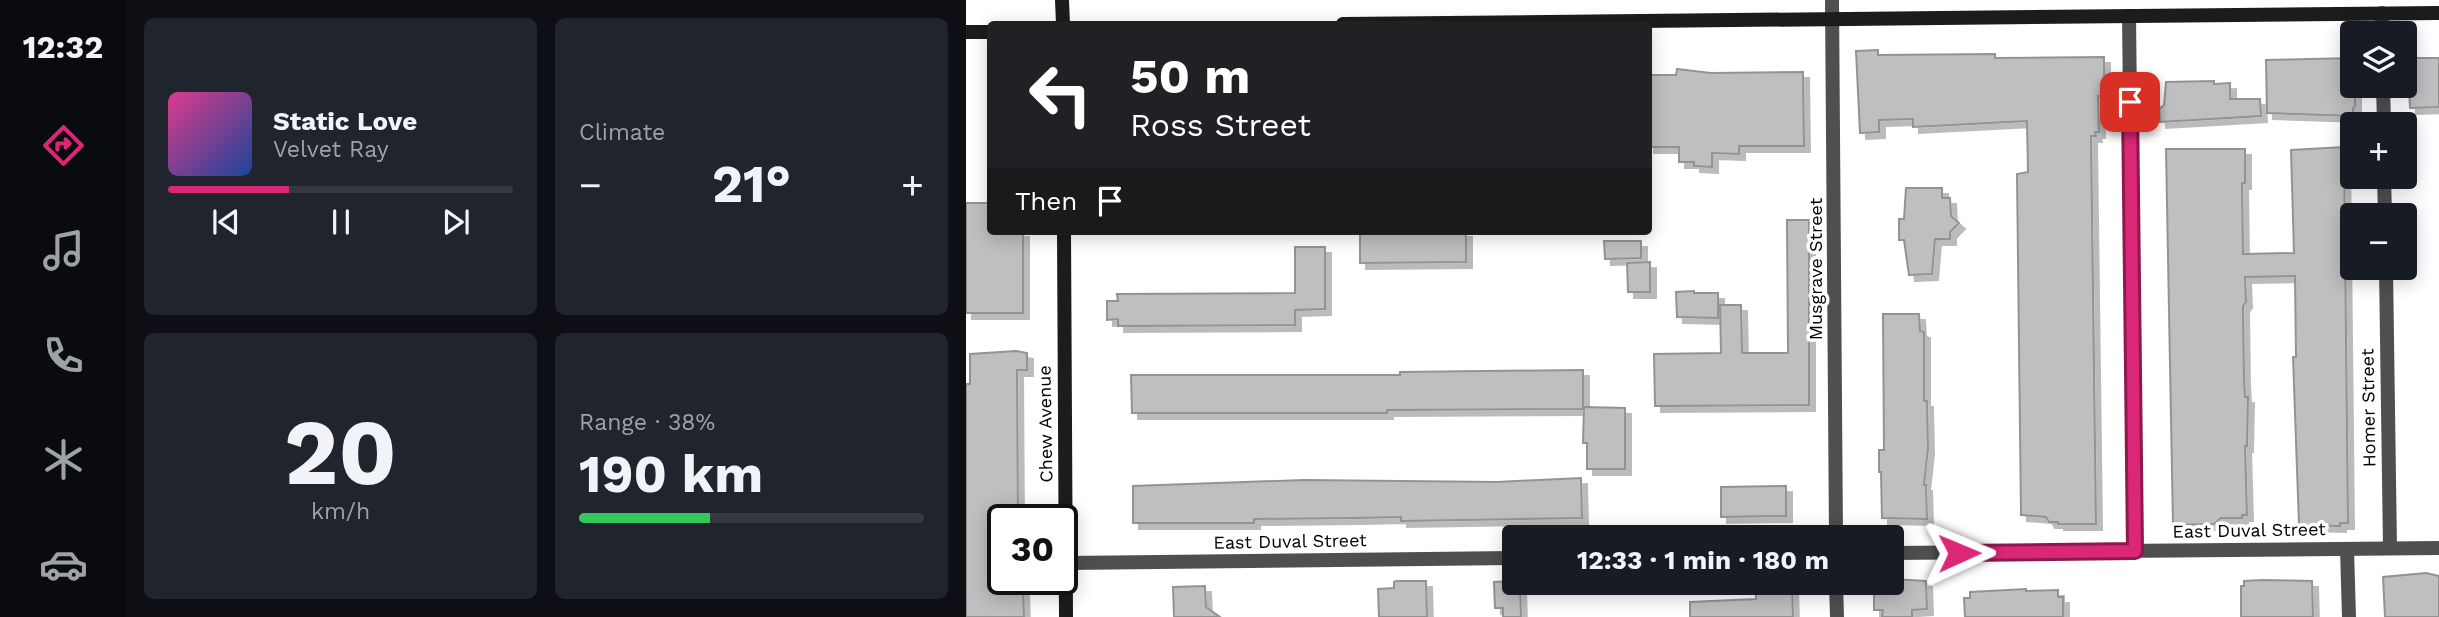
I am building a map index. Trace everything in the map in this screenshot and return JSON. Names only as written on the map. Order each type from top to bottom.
[{"type":"main road","points":[[1062,0],[1063,21]]},
{"type":"main road","points":[[1652,21],[2439,13]]},
{"type":"main road","points":[[966,32],[987,32]]},
{"type":"main road","name":"Chew Avenue","points":[[1064,235],[1066,504]]},
{"type":"main road","name":"Chew Avenue","points":[[1066,595],[1066,617]]},
{"type":"street","name":"Musgrave Street","points":[[1832,0],[1836,525]]},
{"type":"street","points":[[2382,13],[2382,21]]},
{"type":"street","points":[[2129,16],[2135,551]]},
{"type":"street","name":"Homer Street","points":[[2386,280],[2390,548]]},
{"type":"street","points":[[2347,548],[2348,617]]},
{"type":"street","name":"East Duval Street","points":[[1904,553],[2439,548]]},
{"type":"street","name":"East Duval Street","points":[[1078,563],[1502,558]]},
{"type":"street","points":[[1836,595],[1837,617]]},
{"type":"building","points":[[1878,50],[1878,55],[2104,57],[2104,97],[2098,96],[2099,132],[2095,132],[2096,136],[2091,136],[2096,524],[2058,524],[2049,522],[2046,517],[2021,515],[2017,174],[2028,172],[2027,121],[1913,127],[1913,119],[1879,120],[1879,132],[1860,133],[1856,51]]},
{"type":"building","points":[[2340,58],[2340,98],[2355,98],[2353,112],[2340,112],[2340,116],[2267,113],[2266,60]]},
{"type":"building","points":[[2417,58],[2439,58],[2439,107],[2410,108],[2410,98],[2417,98]]},
{"type":"building","points":[[1677,69],[1711,73],[1803,72],[1804,146],[1739,146],[1739,154],[1712,153],[1712,167],[1694,166],[1694,162],[1679,162],[1679,147],[1652,147],[1652,75],[1676,75]]},
{"type":"building","points":[[2214,81],[2214,84],[2230,83],[2230,99],[2260,99],[2261,116],[2160,122],[2159,109],[2164,105],[2166,82]]},
{"type":"building","points":[[2340,147],[2340,189],[2344,189],[2345,203],[2340,203],[2340,280],[2345,280],[2348,523],[2340,523],[2340,526],[2299,525],[2293,357],[2296,357],[2295,276],[2245,277],[2246,302],[2243,306],[2244,380],[2245,397],[2248,397],[2245,446],[2247,515],[2242,515],[2242,518],[2221,518],[2214,524],[2173,525],[2166,149],[2245,149],[2245,183],[2242,183],[2243,254],[2294,253],[2291,150]]},
{"type":"building","points":[[1906,188],[1942,188],[1942,198],[1950,198],[1951,216],[1959,223],[1950,232],[1950,239],[1935,239],[1932,274],[1909,275],[1904,240],[1899,240],[1899,219],[1904,219]]},
{"type":"building","points":[[966,203],[987,203],[987,235],[1023,235],[1023,313],[966,313]]},
{"type":"building","points":[[1787,220],[1809,220],[1809,405],[1655,406],[1654,354],[1721,353],[1720,305],[1741,305],[1742,353],[1788,353]]},
{"type":"building","points":[[1360,235],[1466,235],[1466,262],[1360,263]]},
{"type":"building","points":[[1604,241],[1641,241],[1641,258],[1605,259]]},
{"type":"building","points":[[1295,247],[1325,247],[1325,309],[1295,310],[1295,325],[1118,326],[1118,319],[1107,320],[1107,301],[1118,301],[1117,294],[1295,293]]},
{"type":"building","points":[[1650,262],[1650,292],[1628,292],[1627,263]]},
{"type":"building","points":[[1676,292],[1718,293],[1718,318],[1677,317]]},
{"type":"building","points":[[1883,314],[1919,314],[1920,331],[1924,332],[1924,401],[1927,401],[1928,448],[1924,485],[1927,519],[1882,518],[1879,450],[1884,450]]},
{"type":"building","points":[[1016,351],[1027,353],[1027,370],[1017,370],[1018,504],[987,504],[987,595],[1023,595],[1024,617],[966,617],[966,384],[970,384],[970,354]]},
{"type":"building","points":[[1583,370],[1583,409],[1387,410],[1387,413],[1132,413],[1131,375],[1400,375],[1400,372]]},
{"type":"building","points":[[1584,407],[1625,408],[1625,469],[1587,469],[1587,443],[1583,443]]},
{"type":"building","points":[[1581,478],[1582,518],[1401,521],[1401,517],[1254,519],[1254,523],[1133,523],[1133,486],[1304,480],[1497,482]]},
{"type":"building","points":[[1786,486],[1786,516],[1721,517],[1721,487]]},
{"type":"building","points":[[2426,573],[2439,576],[2439,617],[2385,617],[2383,577]]},
{"type":"building","points":[[1904,580],[1926,581],[1927,609],[1912,610],[1912,617],[1882,617],[1883,610],[1874,610],[1874,595],[1904,595]]},
{"type":"building","points":[[1396,581],[1426,581],[1427,617],[1379,617],[1378,589],[1394,588]]},
{"type":"building","points":[[2244,581],[2312,581],[2313,617],[2241,617],[2241,586],[2244,586]]},
{"type":"building","points":[[1494,582],[1502,582],[1502,595],[1520,595],[1521,617],[1503,617],[1503,608],[1495,608]]},
{"type":"building","points":[[1205,586],[1206,607],[1220,617],[1174,617],[1173,587]]},
{"type":"building","points":[[2058,590],[2058,597],[2063,597],[2063,617],[1965,617],[1964,598],[1970,598],[1970,592]]},
{"type":"building","points":[[1756,595],[1792,595],[1793,617],[1690,617],[1690,602],[1756,599]]},
{"type":"route","points":[[1959,553],[2135,551],[2130,102]]}]
